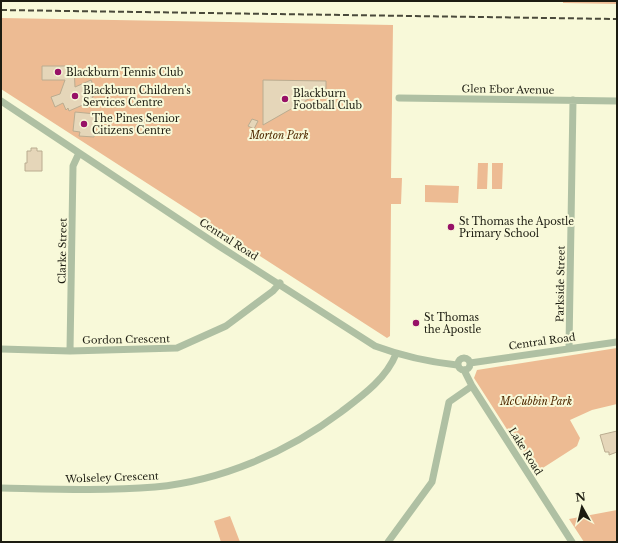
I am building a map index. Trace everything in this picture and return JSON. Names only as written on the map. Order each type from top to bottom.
[{"type":"street","name":"Glen Ebor Avenue","points":[[400,98],[617,101]]},
{"type":"street","name":"Parkside Street","points":[[570,347],[573,100]]},
{"type":"street","name":"Central Road","points":[[1,101],[219,246],[280,283],[375,346],[396,354],[433,362],[458,365]]},
{"type":"street","name":"Clarke Street","points":[[70,351],[73,166],[79,153]]},
{"type":"street","name":"Gordon Crescent","points":[[1,349],[70,351],[177,348],[226,326],[273,291],[280,283]]},
{"type":"street","name":"Central Road","points":[[470,363],[570,347],[617,342]]},
{"type":"street","name":"Wolseley Crescent","points":[[1,488],[85,489],[156,487],[215,476],[270,455],[321,427],[362,396],[386,373],[396,354]]},
{"type":"street","points":[[464,357],[468,359],[470,363],[469,367],[464,370],[460,369],[458,365],[460,359],[464,357]]},
{"type":"street","name":"Lake Road","points":[[464,370],[472,386],[572,542]]},
{"type":"street","points":[[388,542],[432,482],[449,402],[472,386]]},
{"type":"green space","points":[[563,1],[617,1],[617,4],[563,3]]},
{"type":"green space","name":"Morton Park","points":[[1,18],[393,25],[391,178],[402,178],[401,204],[391,204],[390,336],[387,338],[1,89]]},
{"type":"green space","points":[[478,163],[488,163],[487,189],[477,189]]},
{"type":"green space","points":[[492,163],[503,163],[502,189],[492,189]]},
{"type":"green space","points":[[425,185],[459,186],[458,203],[425,202]]},
{"type":"green space","name":"McCubbin Park","points":[[617,348],[617,404],[592,410],[570,420],[580,438],[577,446],[535,473],[474,378],[477,370]]},
{"type":"green space","points":[[617,510],[617,542],[584,542],[569,519]]},
{"type":"green space","points":[[230,516],[240,542],[221,542],[214,521]]},
{"type":"building","points":[[42,66],[74,66],[75,87],[91,80],[97,94],[92,97],[94,100],[69,111],[68,108],[66,110],[63,103],[55,107],[51,97],[60,94],[65,80],[42,80]]},
{"type":"building","name":"Blackburn Football Club","points":[[263,80],[326,81],[326,89],[263,125]]},
{"type":"building","name":"The Pines Senior Citizens Centre","points":[[75,112],[96,114],[94,137],[79,136],[80,132],[73,131]]},
{"type":"building","points":[[252,119],[258,121],[254,129],[248,126]]},
{"type":"building","points":[[31,148],[37,148],[37,151],[42,151],[42,171],[25,171],[27,151],[31,151]]},
{"type":"building","points":[[617,431],[617,452],[609,455],[609,452],[605,452],[600,435]]},
{"type":"railway","points":[[1,10],[617,19]]},
{"type":"place","name":"Blackburn Tennis Club","points":[[58,72]]},
{"type":"place","name":"Blackburn Children's Services Centre","points":[[75,96]]},
{"type":"place","name":"Blackburn Football Club","points":[[285,99]]},
{"type":"place","name":"The Pines Senior Citizens Centre","points":[[84,124]]},
{"type":"place","name":"St Thomas the Apostle Primary School","points":[[451,227]]},
{"type":"place","name":"St Thomas the Apostle","points":[[416,323]]}]
